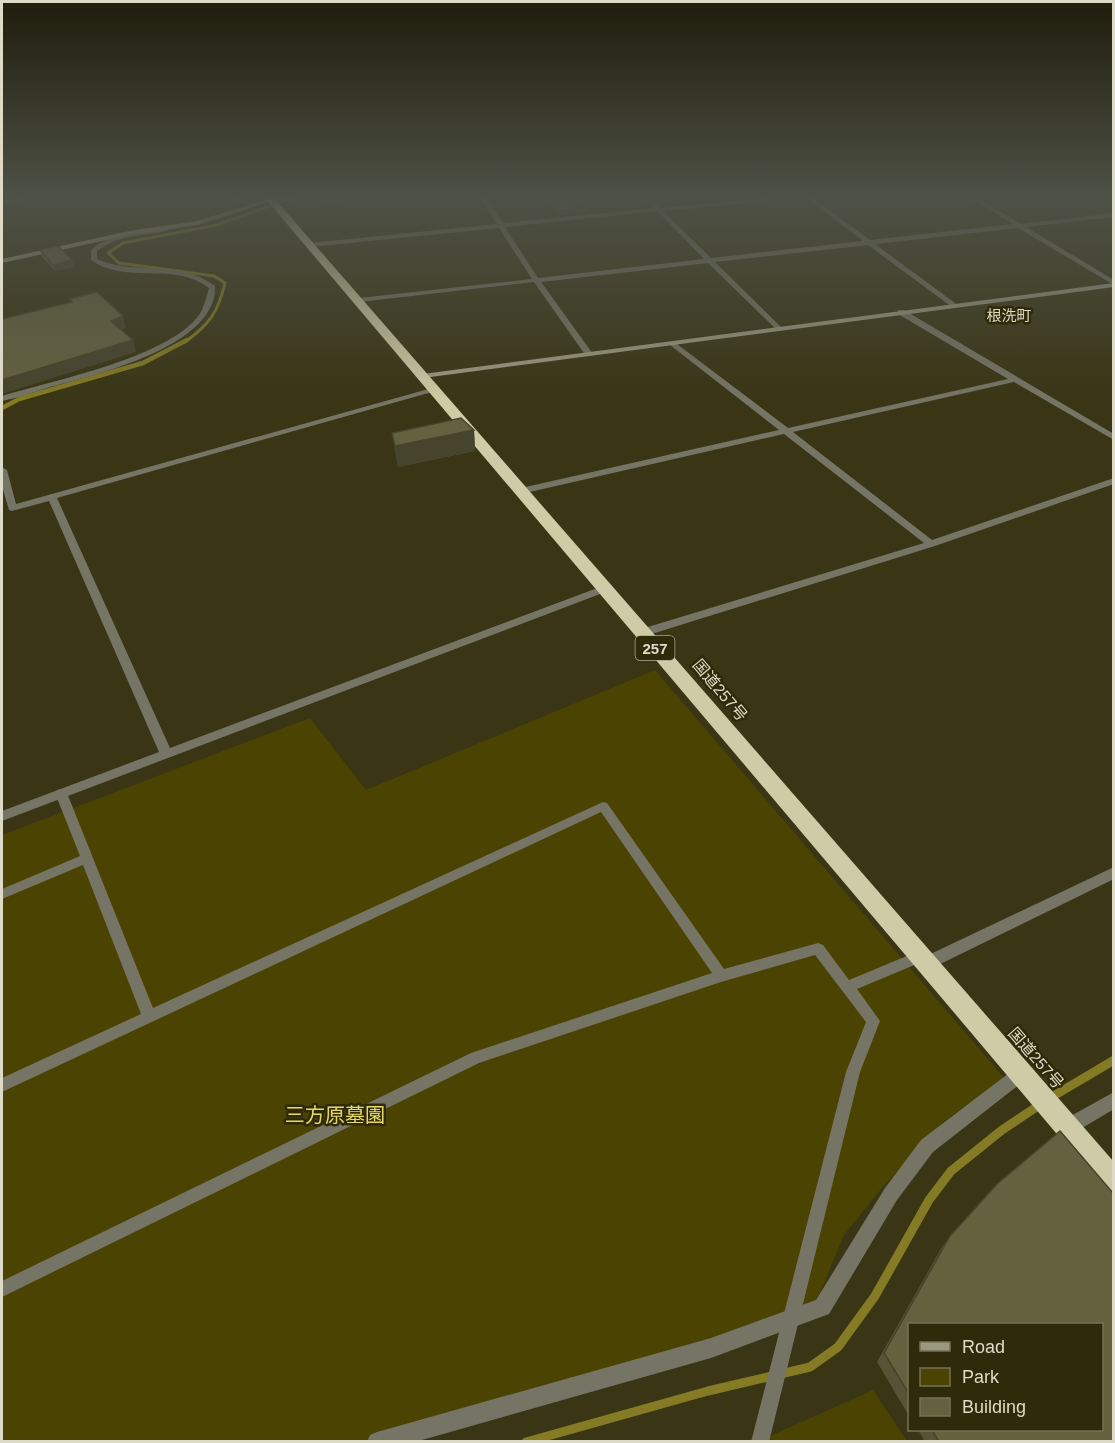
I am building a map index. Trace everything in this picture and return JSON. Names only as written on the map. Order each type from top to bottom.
[{"type":"highway","name":"国道257号","points":[[328,265],[1113,1182]]},
{"type":"street","points":[[2,399],[141,357],[182,335],[202,315],[213,295],[213,287],[208,281],[190,276],[109,265]]},
{"type":"street","points":[[527,265],[590,354]]},
{"type":"street","points":[[359,300],[664,265]]},
{"type":"street","points":[[716,265],[778,329]]},
{"type":"street","points":[[900,265],[952,305]]},
{"type":"street","points":[[1083,265],[1113,284]]},
{"type":"street","points":[[423,376],[1113,284]]},
{"type":"street","points":[[901,312],[1113,438]]},
{"type":"street","points":[[673,343],[931,544]]},
{"type":"street","points":[[521,491],[1012,380]]},
{"type":"street","points":[[2,470],[12,508],[435,390]]},
{"type":"street","points":[[642,633],[931,544],[1113,481]]},
{"type":"street","points":[[52,497],[166,753]]},
{"type":"street","points":[[2,816],[604,589]]},
{"type":"street","points":[[922,960],[1113,872]]},
{"type":"street","points":[[377,1442],[711,1348],[822,1307],[891,1194],[927,1146],[1026,1082]]},
{"type":"street","points":[[1061,1121],[1113,1100]]},
{"type":"lane","points":[[61,793],[149,1016]]},
{"type":"lane","points":[[2,1085],[603,807],[721,976]]},
{"type":"lane","points":[[2,894],[87,858]]},
{"type":"lane","points":[[2,1289],[476,1058],[721,976],[818,949],[873,1021],[853,1072],[760,1442]]},
{"type":"lane","points":[[847,987],[922,960]]},
{"type":"green space","name":"三方原墓園","points":[[655,670],[1005,1079],[943,1122],[882,1188],[844,1235],[815,1305],[745,1344],[374,1441],[2,1442],[2,835],[310,718],[366,790]]},
{"type":"green space","points":[[873,1390],[907,1441],[752,1442],[770,1436]]},
{"type":"building","points":[[97,292],[123,316],[111,321],[133,340],[2,380],[2,319],[72,302],[70,299]]},
{"type":"building","points":[[461,418],[474,430],[395,446],[392,433]]},
{"type":"building","points":[[1060,1131],[1113,1193],[1113,1442],[939,1442],[933,1431],[1103,1431],[1103,1323],[908,1323],[908,1392],[884,1353],[950,1236],[997,1184]]},
{"type":"waterway","points":[[136,265],[214,276],[225,283],[212,317],[185,342]]},
{"type":"waterway","points":[[2,408],[19,399],[143,363],[187,340]]},
{"type":"waterway","points":[[1050,1098],[1114,1060]]},
{"type":"waterway","points":[[526,1442],[708,1391],[810,1367],[838,1347],[875,1296],[929,1200],[951,1171],[1002,1130],[1041,1104]]},
{"type":"district","name":"根洗町","points":[[1009,315]]}]
